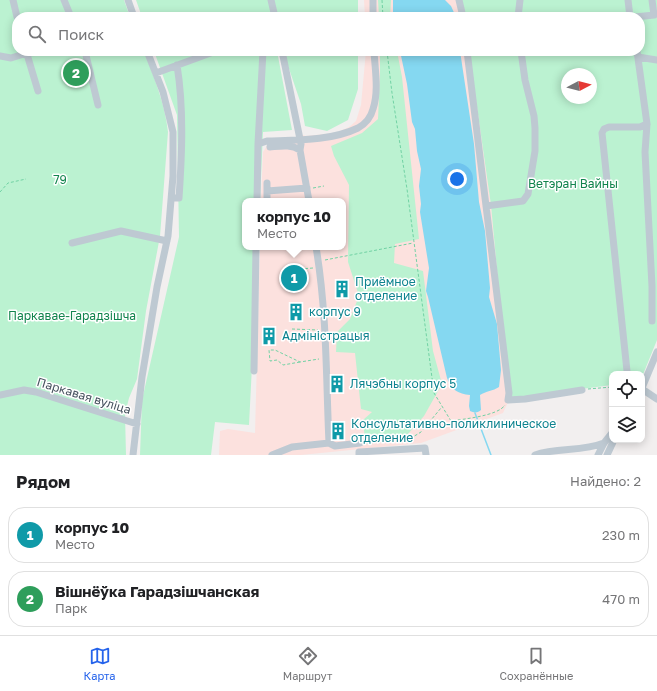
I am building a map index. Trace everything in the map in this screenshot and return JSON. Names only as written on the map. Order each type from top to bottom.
[{"type":"street","points":[[13,0],[17,12]]},
{"type":"street","points":[[64,0],[69,12]]},
{"type":"street","points":[[128,0],[132,12]]},
{"type":"street","points":[[271,0],[274,12]]},
{"type":"street","points":[[373,0],[373,12]]},
{"type":"street","points":[[459,0],[462,12]]},
{"type":"street","points":[[519,12],[520,0]]},
{"type":"street","points":[[628,0],[629,12]]},
{"type":"street","points":[[645,16],[654,15],[652,0]]},
{"type":"street","points":[[0,56],[11,58],[16,56]]},
{"type":"street","points":[[27,56],[38,91]]},
{"type":"street","points":[[86,56],[98,105]]},
{"type":"street","points":[[133,455],[142,377],[157,286],[167,241],[173,176],[173,132],[163,92],[149,56]]},
{"type":"street","points":[[156,73],[202,56]]},
{"type":"street","points":[[257,198],[258,144],[263,56]]},
{"type":"street","points":[[283,56],[301,144],[300,150],[309,198]]},
{"type":"street","points":[[258,144],[267,141],[322,137],[345,133],[358,128],[366,121],[372,111],[375,97],[374,56]]},
{"type":"street","points":[[468,56],[508,385],[508,400],[525,399],[582,390]]},
{"type":"street","points":[[486,206],[523,201],[528,194],[535,151],[535,128],[522,56]]},
{"type":"street","points":[[638,56],[647,124],[645,152],[652,286],[652,321]]},
{"type":"street","points":[[644,56],[657,60]]},
{"type":"street","points":[[172,198],[179,198],[181,166],[181,102],[177,65]]},
{"type":"street","points":[[627,371],[602,133],[604,129],[609,128],[640,127],[647,124]]},
{"type":"street","points":[[270,147],[289,146],[300,150]]},
{"type":"street","points":[[267,183],[267,198]]},
{"type":"street","points":[[267,190],[307,188]]},
{"type":"street","points":[[72,243],[121,231],[167,241]]},
{"type":"street","points":[[254,371],[256,250]]},
{"type":"street","points":[[317,250],[325,330],[329,443]]},
{"type":"street","points":[[645,382],[657,352]]},
{"type":"street","name":"Паркавая вуліца","points":[[0,395],[24,390],[36,392],[137,424]]},
{"type":"street","points":[[645,391],[657,399]]},
{"type":"street","points":[[598,455],[609,437]]},
{"type":"street","points":[[272,455],[283,453],[292,447],[329,443],[335,446],[360,443]]},
{"type":"street","points":[[535,455],[548,451],[595,446],[604,443]]},
{"type":"street","points":[[607,455],[613,443]]},
{"type":"street","points":[[292,447],[293,455]]},
{"type":"street","points":[[359,453],[425,448],[426,455]]},
{"type":"path","points":[[382,0],[383,12]]},
{"type":"path","points":[[388,56],[434,393],[451,421],[486,415],[503,408],[508,400]]},
{"type":"path","points":[[0,192],[8,182],[26,179]]},
{"type":"path","points":[[307,188],[324,186]]},
{"type":"path","points":[[300,269],[414,243]]},
{"type":"path","points":[[292,328],[325,330]]},
{"type":"path","points":[[300,362],[275,350],[269,350],[270,361],[277,360],[283,365],[325,359]]},
{"type":"path","points":[[582,390],[609,387]]},
{"type":"path","points":[[360,443],[408,440],[421,432],[442,407]]},
{"type":"shaded area","points":[[364,0],[459,0],[463,12],[365,12]]},
{"type":"shaded area","points":[[366,56],[470,56],[491,205],[509,400],[503,413],[421,443],[301,455],[219,455],[220,431],[228,429],[255,433],[260,250],[346,250],[346,198],[261,198],[263,152],[268,144],[294,141],[298,134],[306,136],[336,133],[349,127],[356,121],[361,105]]},
{"type":"green space","points":[[0,0],[124,0],[128,12],[12,12],[12,56],[146,56],[162,101],[168,132],[160,236],[146,311],[137,379],[129,398],[125,414],[126,455],[0,455]]},
{"type":"green space","points":[[136,0],[358,0],[358,12],[140,12]]},
{"type":"green space","points":[[378,0],[391,0],[390,12],[379,12]]},
{"type":"green space","name":"Ветэран Вайны","points":[[459,0],[657,0],[657,340],[644,371],[609,371],[609,385],[512,398],[501,313],[491,205],[470,56],[645,56],[645,12],[463,12]]},
{"type":"green space","points":[[156,56],[278,56],[292,130],[263,132],[260,198],[242,198],[242,250],[258,250],[249,425],[215,422],[211,455],[140,455],[142,400],[179,237],[177,115]]},
{"type":"green space","points":[[285,56],[358,56],[358,89],[348,120],[327,131],[305,126],[301,104]]},
{"type":"green space","points":[[380,56],[398,56],[402,77],[419,239],[395,244],[394,263],[423,271],[433,351],[442,384],[424,416],[407,435],[365,440],[363,420],[372,412],[361,409],[355,353],[336,352],[337,332],[350,319],[359,296],[348,262],[349,185],[334,156],[331,146],[362,133],[378,119]]},
{"type":"water","points":[[393,0],[445,0],[451,6],[454,12],[393,12]]},
{"type":"water","points":[[401,56],[461,56],[474,144],[479,202],[485,231],[490,288],[489,297],[497,324],[501,370],[499,387],[480,395],[481,410],[477,412],[470,411],[470,395],[462,394],[456,391],[451,386],[447,378],[426,291],[429,268],[420,212],[421,204],[419,186],[421,169],[417,151],[415,129],[412,122],[407,84]]},
{"type":"waterway","points":[[475,413],[491,455]]},
{"type":"place","name":"Вішнёўка Гарадзішчанская","points":[[76,73]]},
{"type":"place","name":"корпус 10","points":[[294,278]]},
{"type":"place","name":"Приёмное отделение","points":[[342,289]]},
{"type":"place","name":"корпус 9","points":[[296,312]]},
{"type":"place","name":"Адміністрацыя","points":[[269,336]]},
{"type":"place","name":"Лячэбны корпус 5","points":[[337,384]]},
{"type":"place","name":"Консультативно-поликлиническое отделение","points":[[338,431]]},
{"type":"park label","name":"79","points":[[60,180]]},
{"type":"park label","name":"Паркавае-Гарадзішча","points":[[72,316]]}]
